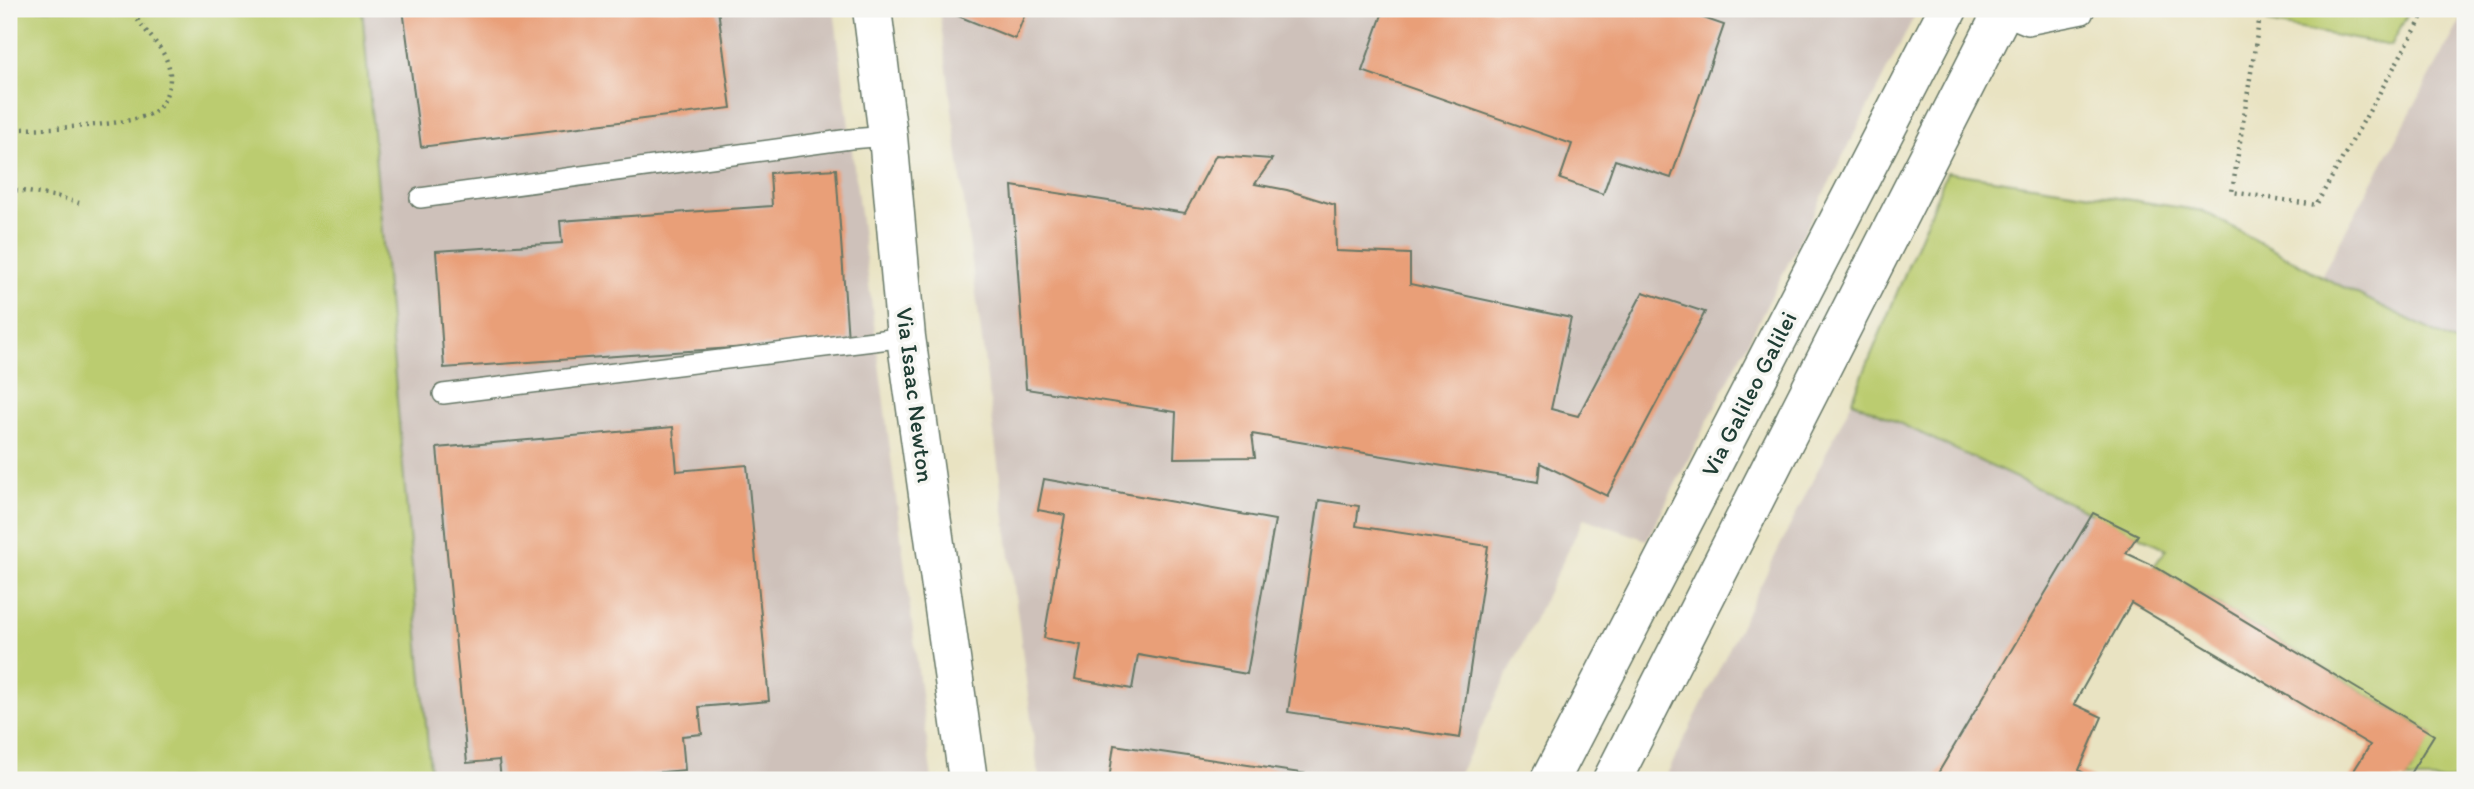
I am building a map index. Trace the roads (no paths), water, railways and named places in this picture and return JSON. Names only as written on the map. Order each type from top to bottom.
[{"type":"street","name":"Via Isaac Newton","points":[[872,9],[888,136],[906,337],[968,780]]},
{"type":"street","name":"Via Galileo Galilei","points":[[1550,780],[1948,9]]},
{"type":"street","points":[[1612,780],[1998,11]]},
{"type":"lane","points":[[1998,11],[2028,25],[2083,14],[2085,9]]},
{"type":"lane","points":[[420,198],[836,140],[888,136]]},
{"type":"lane","points":[[443,394],[906,337]]}]
